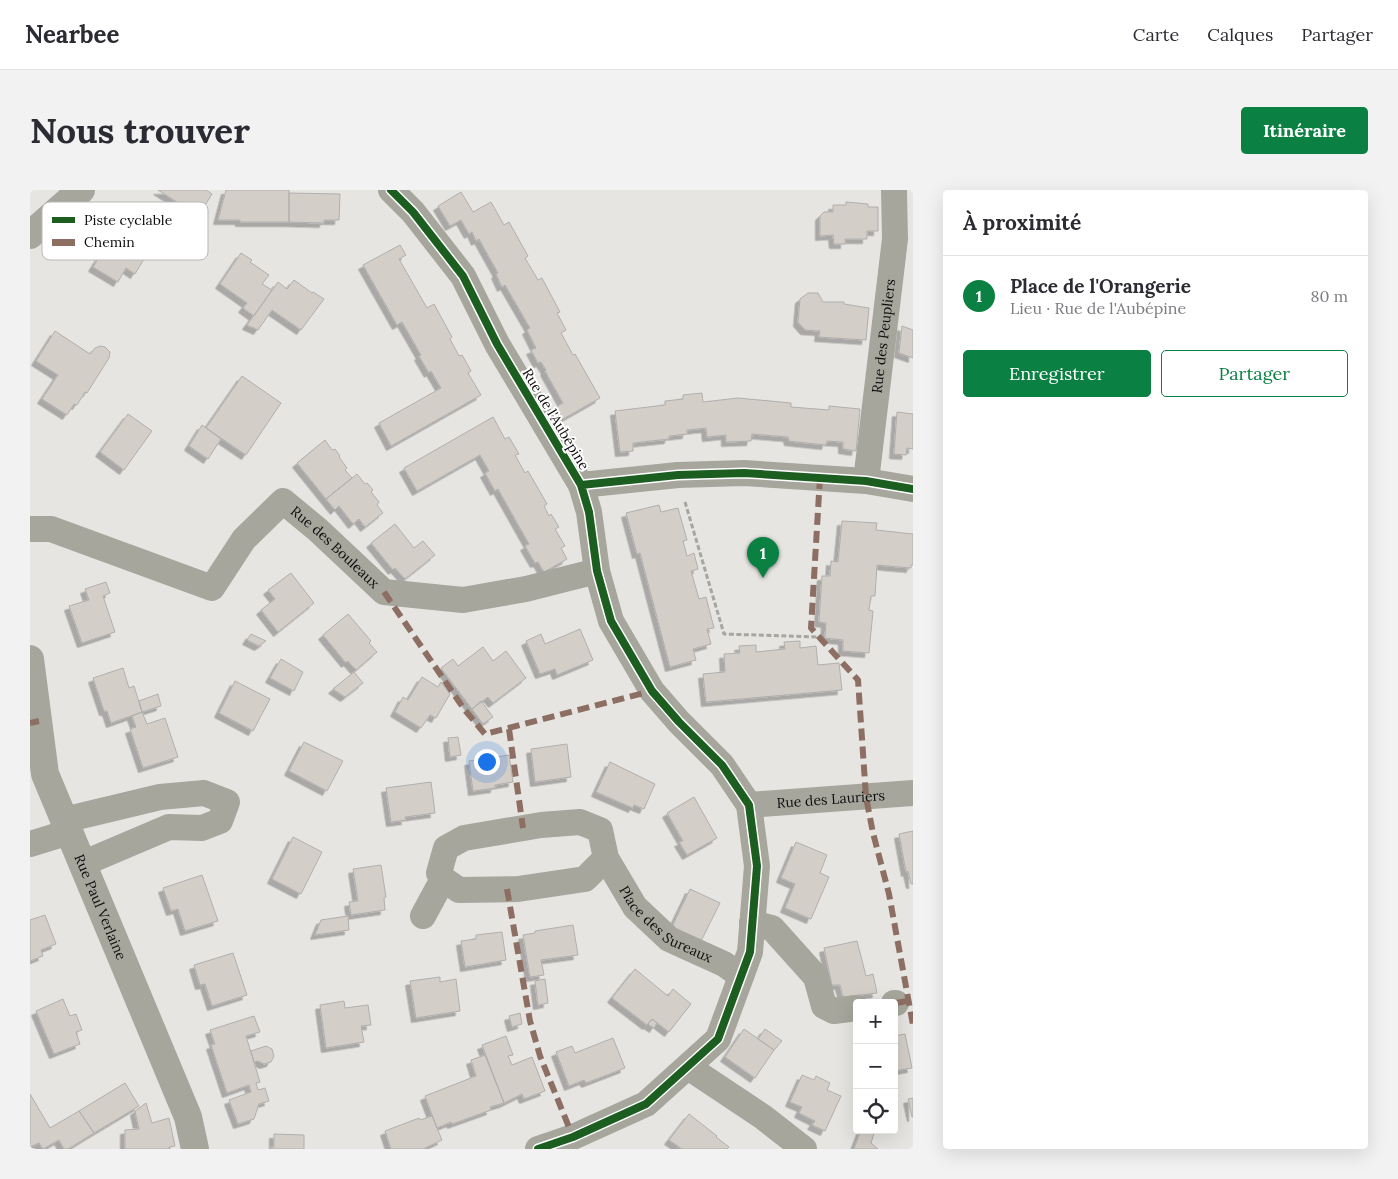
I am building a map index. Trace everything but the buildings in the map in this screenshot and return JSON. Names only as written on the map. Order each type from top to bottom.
[{"type":"street","points":[[67,202],[81,190]]},
{"type":"street","name":"Rue de l'Aubépine","points":[[391,190],[413,212],[462,276],[497,344],[580,486],[678,475],[744,473],[866,481],[913,489]]},
{"type":"street","name":"Rue des Peupliers","points":[[866,481],[904,236],[894,190]]},
{"type":"street","points":[[30,235],[42,224]]},
{"type":"street","points":[[538,1149],[573,1137],[646,1104],[718,1040],[750,952],[757,866],[749,805],[722,765],[679,722],[652,690],[611,622],[597,572],[589,512],[580,486]]},
{"type":"street","name":"Rue des Bouleaux","points":[[30,528],[51,529],[212,588],[244,539],[283,501],[318,530],[384,592],[463,600],[526,589],[597,572]]},
{"type":"street","name":"Rue Paul Verlaine","points":[[30,659],[45,774],[188,1117],[195,1149]]},
{"type":"street","points":[[30,844],[66,826],[160,796],[204,793],[227,802],[220,821],[202,828],[169,827],[82,864]]},
{"type":"street","name":"Rue des Lauriers","points":[[749,805],[913,793]]},
{"type":"street","name":"Place des Sureaux","points":[[423,916],[443,879],[439,873],[446,848],[464,838],[541,825],[580,822],[600,830],[606,858],[635,907],[670,939],[724,964],[741,976]]},
{"type":"street","points":[[443,879],[459,890],[518,889],[585,878],[606,858]]},
{"type":"street","points":[[752,923],[772,928],[816,977],[824,1006],[834,1011],[853,1009]]},
{"type":"street","points":[[688,1068],[764,1117],[804,1149]]},
{"type":"path","points":[[678,475],[724,634],[818,637]]},
{"type":"marked path","points":[[820,477],[811,628],[858,680],[866,797],[889,894],[913,1025]]},
{"type":"marked path","points":[[384,592],[464,709],[485,734],[652,691]]},
{"type":"marked path","points":[[30,723],[39,721]]},
{"type":"marked path","points":[[509,729],[523,828]]},
{"type":"marked path","points":[[507,889],[530,1021],[540,1056],[573,1137]]},
{"type":"marked path","points":[[898,1003],[913,1000]]},
{"type":"cycle path","points":[[391,190],[413,212],[463,276],[497,344],[581,485],[678,475],[744,473],[866,481],[913,489]]},
{"type":"cycle path","points":[[538,1149],[573,1137],[646,1104],[718,1039],[750,952],[757,866],[749,805],[722,765],[679,722],[652,691],[611,621],[597,571],[589,512],[581,485]]},
{"type":"place","name":"Place de l'Orangerie","points":[[763,578]]}]
